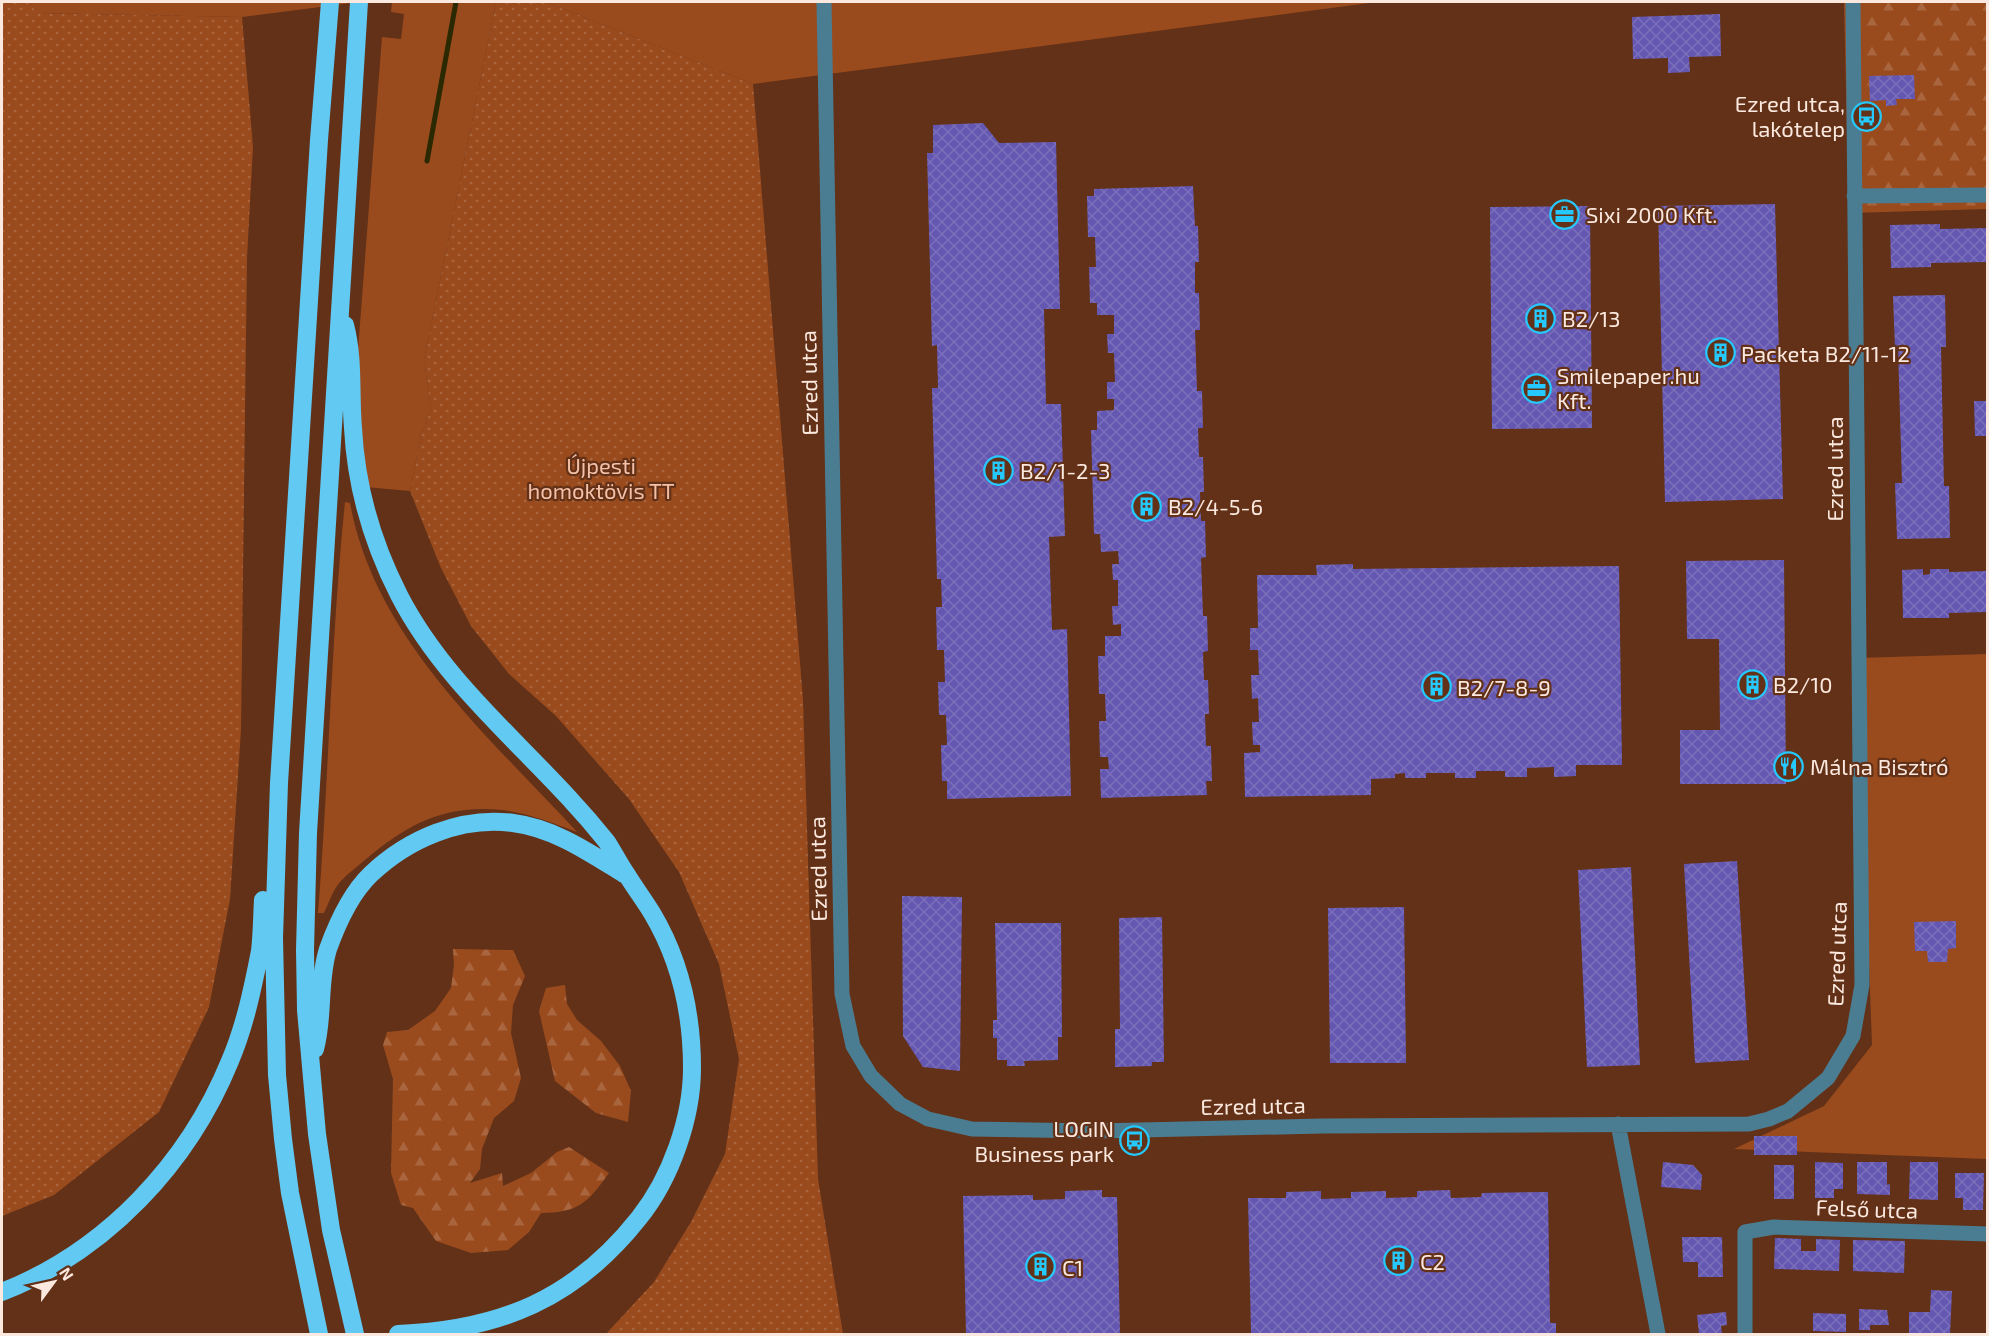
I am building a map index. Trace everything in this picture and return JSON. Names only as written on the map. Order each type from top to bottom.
[{"type":"highway","points":[[319,1335],[290,1193],[278,1075],[274,938],[279,783],[319,140],[330,2]]},
{"type":"highway","points":[[355,1335],[331,1230],[317,1134],[306,1010],[305,950],[308,833],[359,2]]},
{"type":"highway","points":[[341,307],[351,347],[353,429],[361,489],[381,555],[398,594],[430,647],[456,680],[571,800],[608,843],[654,916],[675,962],[687,1006],[692,1045],[692,1084],[675,1155],[640,1217],[607,1254],[575,1282],[510,1316],[462,1328],[398,1335]]},
{"type":"highway","points":[[2,1292],[24,1283],[73,1256],[116,1223],[161,1177],[203,1118],[231,1060],[248,1006],[260,949],[266,844],[279,783]]},
{"type":"highway","points":[[312,1062],[320,1032],[328,952],[351,899],[370,875],[397,854],[429,834],[483,822],[513,823],[552,833],[627,876]]},
{"type":"street","name":"Ezred utca","points":[[824,2],[842,994],[853,1046],[871,1076],[900,1104],[928,1119],[983,1130],[1096,1131],[1322,1126],[1749,1124],[1788,1111],[1828,1078],[1853,1036],[1862,985],[1853,2]]},
{"type":"street","points":[[1854,195],[1988,195]]},
{"type":"street","points":[[1618,1124],[1658,1335]]},
{"type":"street","name":"Felső utca","points":[[1745,1335],[1745,1232],[1774,1227],[1988,1234]]},
{"type":"green space","points":[[2,2],[30,2],[36,13],[242,17],[253,147],[247,258],[241,729],[230,899],[209,1007],[159,1112],[54,1195],[2,1216]]},
{"type":"green space","points":[[30,2],[359,2],[242,17],[35,13]]},
{"type":"green space","points":[[392,2],[496,2],[424,360],[431,409],[421,435],[410,491],[366,487],[357,428],[358,350],[382,37],[401,39],[404,14],[391,12]]},
{"type":"green space","name":"Újpesti homoktövis TT","points":[[496,2],[546,2],[753,84],[803,700],[818,1179],[843,1334],[606,1334],[654,1282],[691,1222],[725,1154],[739,1059],[719,964],[679,872],[629,799],[556,716],[509,674],[471,626],[441,568],[410,491],[421,435],[431,409],[424,360]]},
{"type":"green space","points":[[546,2],[1377,2],[753,84]]},
{"type":"green space","points":[[1844,2],[1987,2],[1987,209],[1849,213]]},
{"type":"green space","points":[[345,502],[350,503],[363,552],[384,598],[409,641],[473,721],[577,832],[531,816],[502,810],[462,810],[428,819],[396,836],[344,878],[336,888],[324,913],[318,913],[336,605]]},
{"type":"green space","points":[[1987,654],[1987,1159],[1734,1149],[1824,1106],[1872,1045],[1858,658]]},
{"type":"green space","points":[[453,949],[513,950],[525,976],[513,1005],[511,1033],[521,1078],[514,1101],[494,1118],[482,1149],[480,1169],[470,1183],[502,1173],[503,1186],[531,1173],[557,1152],[569,1147],[609,1173],[581,1204],[565,1211],[541,1213],[529,1232],[508,1250],[471,1253],[436,1241],[413,1208],[401,1205],[391,1173],[393,1079],[383,1045],[387,1032],[408,1030],[435,1011],[451,988],[454,965]]},
{"type":"green space","points":[[565,985],[567,1004],[577,1020],[601,1041],[620,1066],[631,1091],[628,1122],[596,1113],[555,1081],[539,1011],[546,988]]},
{"type":"building","points":[[1720,14],[1721,56],[1689,57],[1690,72],[1668,73],[1668,58],[1633,59],[1632,17]]},
{"type":"building","points":[[1914,75],[1915,99],[1896,99],[1897,105],[1886,106],[1886,100],[1870,101],[1869,76]]},
{"type":"building","name":"B2/1-2-3","points":[[983,123],[999,143],[1056,142],[1060,309],[1044,309],[1046,404],[1061,404],[1065,536],[1049,537],[1052,630],[1067,629],[1071,796],[947,799],[947,781],[942,781],[941,745],[947,745],[946,715],[939,715],[938,682],[945,682],[944,650],[937,650],[936,607],[942,607],[941,579],[937,579],[932,388],[938,388],[937,345],[932,346],[927,153],[933,153],[933,125]]},
{"type":"building","name":"B2/4-5-6","points":[[1193,186],[1195,226],[1198,226],[1199,262],[1195,262],[1195,293],[1199,293],[1200,330],[1195,330],[1197,391],[1202,391],[1203,428],[1198,428],[1199,457],[1203,457],[1204,492],[1200,492],[1201,521],[1205,521],[1206,557],[1201,558],[1203,616],[1207,616],[1208,651],[1203,652],[1204,680],[1208,680],[1209,714],[1205,714],[1206,746],[1211,746],[1212,781],[1206,781],[1207,795],[1101,798],[1100,769],[1109,769],[1108,757],[1100,757],[1099,721],[1106,721],[1105,694],[1099,694],[1098,656],[1105,656],[1105,636],[1121,636],[1121,624],[1113,625],[1112,606],[1118,606],[1118,580],[1113,580],[1112,564],[1119,564],[1118,551],[1101,552],[1100,534],[1094,534],[1091,430],[1097,430],[1097,411],[1114,410],[1114,399],[1107,399],[1107,382],[1115,382],[1114,353],[1108,353],[1107,334],[1114,334],[1114,315],[1097,315],[1097,303],[1090,303],[1089,267],[1096,267],[1095,237],[1088,237],[1087,196],[1094,196],[1094,189]]},
{"type":"building","name":"Packeta B2/11-12","points":[[1775,204],[1783,499],[1665,502],[1658,206]]},
{"type":"building","name":"B2/13","points":[[1590,206],[1592,428],[1492,429],[1490,207]]},
{"type":"building","points":[[1940,224],[1940,229],[1988,228],[1988,262],[1931,263],[1931,267],[1891,268],[1890,225]]},
{"type":"building","points":[[1945,295],[1946,347],[1941,347],[1944,486],[1949,486],[1950,538],[1897,539],[1895,483],[1902,483],[1898,348],[1895,348],[1893,296]]},
{"type":"building","points":[[1974,401],[1988,401],[1988,436],[1975,436]]},
{"type":"building","name":"B2/10","points":[[1784,560],[1786,784],[1680,784],[1680,730],[1720,730],[1719,639],[1687,639],[1686,561]]},
{"type":"building","name":"B2/7-8-9","points":[[1353,564],[1353,569],[1619,566],[1622,765],[1576,765],[1576,776],[1554,777],[1554,767],[1527,768],[1527,777],[1505,777],[1505,771],[1476,771],[1476,778],[1455,778],[1455,773],[1426,773],[1426,778],[1405,778],[1405,773],[1395,774],[1395,778],[1371,779],[1371,795],[1245,797],[1244,753],[1260,752],[1260,745],[1253,745],[1252,722],[1259,722],[1258,698],[1252,699],[1251,675],[1259,675],[1258,650],[1250,650],[1250,628],[1258,628],[1257,575],[1317,575],[1316,565]]},
{"type":"building","points":[[1923,569],[1923,575],[1930,574],[1930,569],[1949,569],[1949,572],[1988,571],[1988,612],[1949,613],[1949,618],[1903,618],[1902,570]]},
{"type":"building","points":[[1737,861],[1749,1060],[1695,1063],[1684,864]]},
{"type":"building","points":[[1631,867],[1640,1065],[1587,1067],[1578,870]]},
{"type":"building","points":[[902,896],[962,897],[960,1071],[923,1067],[903,1036]]},
{"type":"building","points":[[1404,907],[1406,1063],[1330,1063],[1328,908]]},
{"type":"building","points":[[1162,917],[1164,1062],[1152,1062],[1152,1066],[1115,1067],[1115,1029],[1120,1029],[1119,918]]},
{"type":"building","points":[[1956,921],[1956,948],[1948,949],[1947,962],[1928,962],[1927,951],[1915,951],[1914,922]]},
{"type":"building","points":[[995,923],[1061,923],[1062,1037],[1058,1037],[1058,1060],[1024,1061],[1025,1066],[1007,1066],[1007,1060],[997,1060],[997,1038],[993,1038],[993,1020],[997,1020]]},
{"type":"building","points":[[1754,1136],[1797,1136],[1797,1155],[1754,1155]]},
{"type":"building","points":[[1663,1162],[1693,1165],[1702,1175],[1701,1190],[1661,1187]]},
{"type":"building","points":[[1815,1162],[1843,1163],[1843,1189],[1834,1189],[1834,1198],[1815,1198]]},
{"type":"building","points":[[1857,1162],[1887,1162],[1887,1185],[1890,1184],[1890,1195],[1857,1194]]},
{"type":"building","points":[[1910,1162],[1938,1162],[1938,1200],[1909,1199]]},
{"type":"building","points":[[1774,1165],[1794,1165],[1794,1199],[1774,1199]]},
{"type":"building","points":[[1955,1173],[1984,1173],[1983,1210],[1963,1210],[1963,1198],[1955,1198]]},
{"type":"building","name":"C1","points":[[1102,1190],[1102,1197],[1117,1197],[1120,1334],[966,1334],[963,1196],[1033,1195],[1033,1200],[1065,1199],[1065,1191]]},
{"type":"building","name":"C2","points":[[1450,1190],[1451,1198],[1481,1197],[1482,1193],[1548,1192],[1550,1323],[1556,1323],[1556,1334],[1251,1334],[1248,1198],[1286,1198],[1286,1192],[1321,1191],[1321,1199],[1351,1198],[1351,1192],[1386,1191],[1386,1198],[1417,1197],[1417,1191]]},
{"type":"building","points":[[1682,1237],[1722,1237],[1723,1277],[1698,1277],[1698,1262],[1683,1262]]},
{"type":"building","points":[[1775,1238],[1801,1239],[1801,1251],[1816,1251],[1816,1239],[1840,1240],[1839,1271],[1774,1269]]},
{"type":"building","points":[[1853,1240],[1905,1241],[1904,1273],[1853,1271]]},
{"type":"building","points":[[1931,1290],[1952,1291],[1950,1334],[1909,1334],[1909,1312],[1930,1312]]},
{"type":"building","points":[[1859,1309],[1887,1310],[1889,1325],[1870,1325],[1870,1330],[1859,1330]]},
{"type":"building","points":[[1726,1312],[1727,1325],[1721,1326],[1722,1334],[1699,1334],[1697,1315]]},
{"type":"building","points":[[1813,1313],[1846,1314],[1846,1332],[1813,1331]]},
{"type":"waterway","points":[[427,161],[456,2]]},
{"type":"place","name":"Ezred utca, lakótelep","points":[[1866,116]]},
{"type":"place","name":"Sixi 2000 Kft.","points":[[1565,214]]},
{"type":"place","name":"B2/13","points":[[1541,318]]},
{"type":"place","name":"Packeta B2/11-12","points":[[1720,353]]},
{"type":"place","name":"Smilepaper.hu Kft.","points":[[1536,388]]},
{"type":"place","name":"B2/1-2-3","points":[[999,470]]},
{"type":"place","name":"B2/4-5-6","points":[[1147,506]]},
{"type":"place","name":"B2/10","points":[[1752,684]]},
{"type":"place","name":"B2/7-8-9","points":[[1436,687]]},
{"type":"place","name":"Málna Bisztró","points":[[1789,766]]},
{"type":"place","name":"LOGIN Business park","points":[[1135,1141]]},
{"type":"place","name":"C2","points":[[1399,1261]]},
{"type":"place","name":"C1","points":[[1041,1267]]}]
